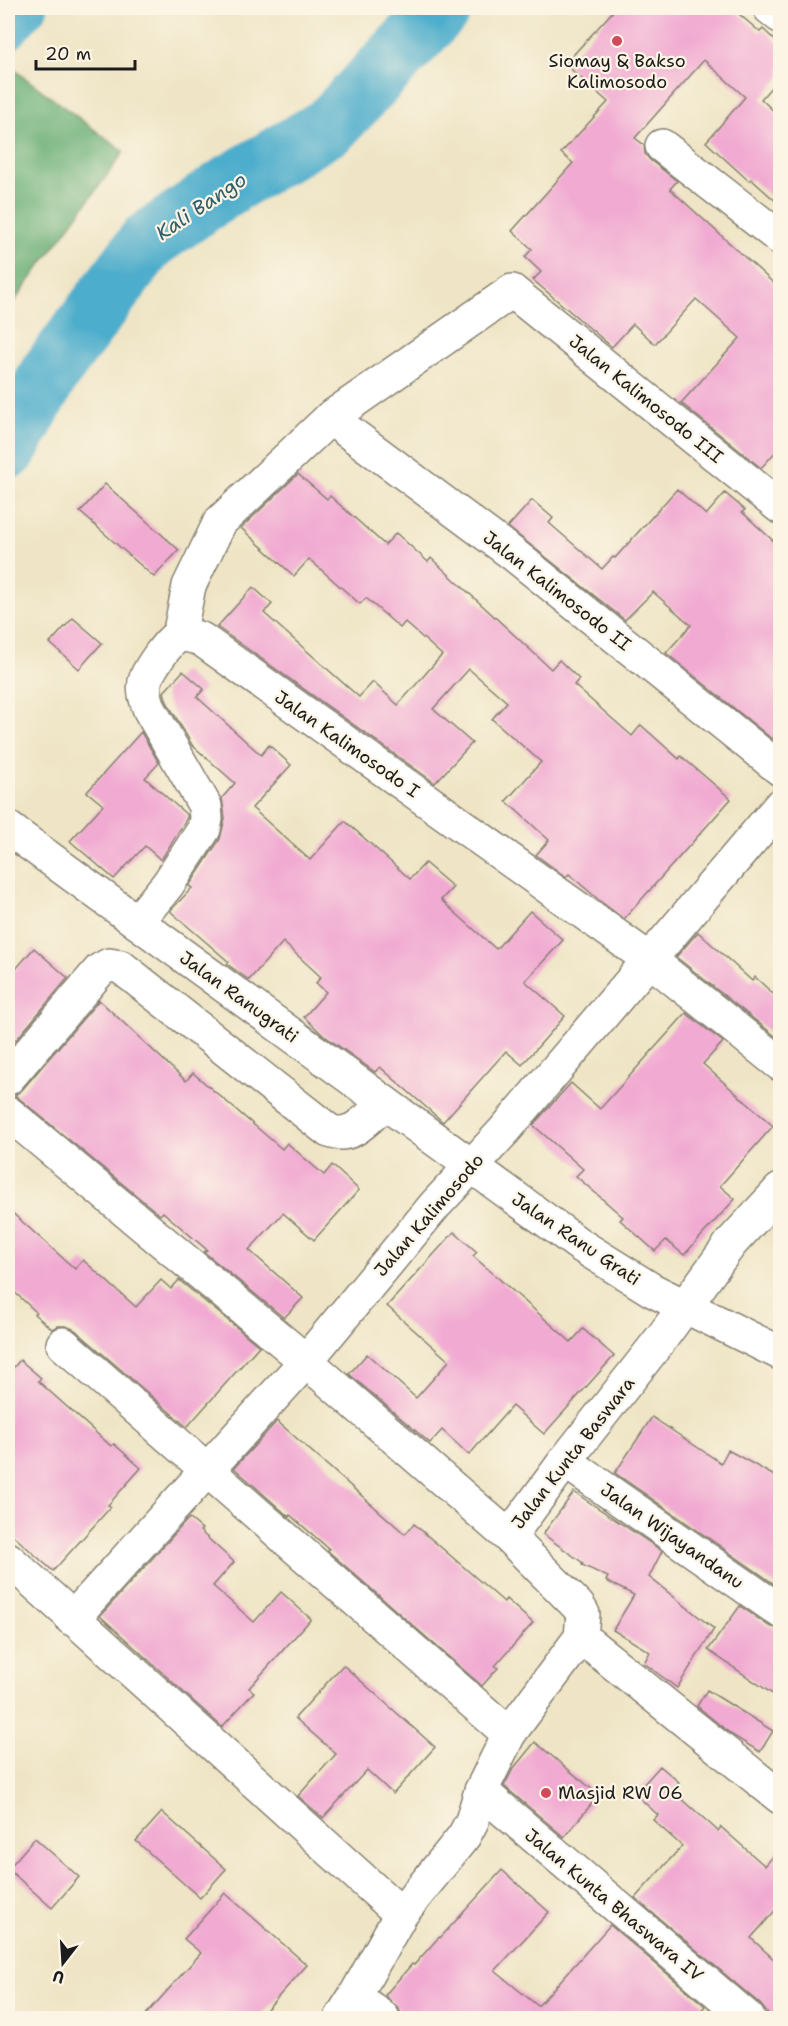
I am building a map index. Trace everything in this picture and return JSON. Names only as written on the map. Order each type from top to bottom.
[{"type":"street","points":[[770,8],[780,16]]},
{"type":"street","points":[[662,146],[780,238]]},
{"type":"street","name":"Jalan Kalimosodo III","points":[[330,418],[512,291],[780,507]]},
{"type":"street","points":[[137,922],[168,884],[204,830],[206,819],[205,806],[150,710],[144,695],[146,678],[168,644],[178,636],[189,586],[220,522],[330,418]]},
{"type":"street","name":"Jalan Kalimosodo II","points":[[330,418],[513,554],[780,769]]},
{"type":"street","name":"Jalan Kalimosodo I","points":[[178,636],[201,639],[650,960],[780,1064]]},
{"type":"street","name":"Jalan Kalimosodo","points":[[72,1619],[306,1361],[435,1205],[504,1131],[780,806]]},
{"type":"street","name":"Jalan Ranugrati","points":[[8,828],[471,1166]]},
{"type":"street","points":[[8,1078],[100,970],[109,966],[121,967],[329,1131],[340,1135],[351,1132],[385,1103]]},
{"type":"street","points":[[8,1113],[306,1361],[508,1537]]},
{"type":"street","name":"Jalan Ranu Grati","points":[[471,1166],[580,1245],[652,1290],[780,1353]]},
{"type":"street","name":"Jalan Kunta Baswara","points":[[581,1636],[583,1614],[578,1606],[508,1537],[732,1243],[780,1190]]},
{"type":"street","points":[[63,1344],[509,1734]]},
{"type":"street","name":"Jalan Wijayandanu","points":[[565,1461],[780,1611]]},
{"type":"street","points":[[8,1559],[401,1914]]},
{"type":"street","points":[[383,2019],[348,2007],[401,1914],[464,1836],[472,1821],[481,1791],[509,1734],[581,1636],[780,1797]]},
{"type":"street","name":"Jalan Kunta Bhaswara IV","points":[[481,1791],[748,2019]]},
{"type":"green space","points":[[8,65],[124,152],[8,310]]},
{"type":"building","points":[[616,8],[732,8],[760,32],[763,29],[780,45],[780,77],[761,99],[780,117],[780,205],[751,179],[749,181],[706,142],[745,97],[704,60],[635,138],[644,145],[645,154],[650,160],[677,181],[670,189],[780,289],[780,447],[761,468],[681,403],[740,338],[696,299],[655,344],[633,324],[612,347],[533,280],[541,272],[525,257],[532,249],[512,231],[573,163],[561,153],[608,102],[565,64]]},
{"type":"building","points":[[298,474],[327,499],[330,496],[385,545],[396,533],[428,562],[431,558],[551,669],[559,660],[579,679],[574,685],[632,736],[641,725],[679,759],[681,756],[731,799],[624,919],[569,874],[566,877],[536,855],[549,840],[506,801],[541,762],[492,719],[507,702],[469,669],[433,709],[472,743],[435,783],[217,627],[253,587],[272,604],[264,613],[359,697],[373,682],[398,705],[442,655],[405,622],[400,628],[366,598],[360,604],[309,559],[294,576],[241,528]]},
{"type":"building","points":[[105,484],[179,550],[154,577],[80,512]]},
{"type":"building","points":[[677,489],[706,515],[725,493],[745,510],[742,512],[780,547],[780,730],[772,739],[666,653],[691,625],[653,592],[625,620],[508,527],[532,500],[553,518],[549,523],[602,569],[613,557],[615,558]]},
{"type":"building","points":[[73,618],[102,643],[79,669],[50,643]]},
{"type":"building","points":[[183,671],[204,689],[197,697],[261,755],[269,745],[291,765],[252,808],[310,860],[345,821],[410,879],[425,863],[453,887],[441,900],[496,949],[530,911],[563,940],[525,981],[565,1016],[522,1065],[506,1051],[443,1122],[380,1067],[375,1072],[322,1034],[304,1017],[326,992],[316,983],[321,977],[283,942],[249,980],[227,964],[229,962],[170,911],[192,888],[189,886],[220,839],[225,818],[222,798],[235,783],[192,745],[167,702],[164,692]]},
{"type":"building","points":[[141,732],[159,763],[145,778],[187,815],[187,818],[161,860],[145,846],[114,879],[70,841],[103,805],[87,792]]},
{"type":"building","points":[[698,932],[752,981],[755,977],[780,1000],[780,1040],[676,957]]},
{"type":"building","points":[[34,948],[68,978],[16,1040],[8,1033],[8,978]]},
{"type":"building","points":[[99,1000],[186,1081],[193,1073],[282,1149],[287,1143],[324,1175],[332,1165],[359,1190],[314,1240],[283,1213],[249,1250],[303,1298],[284,1318],[204,1252],[207,1250],[163,1212],[160,1215],[15,1095],[22,1090]]},
{"type":"building","points":[[686,1013],[723,1042],[703,1064],[773,1126],[720,1186],[735,1199],[684,1255],[666,1240],[655,1251],[620,1220],[623,1217],[576,1176],[583,1169],[533,1125],[571,1083],[600,1109]]},
{"type":"building","points":[[8,1209],[75,1269],[83,1260],[136,1307],[161,1280],[171,1289],[179,1280],[259,1346],[187,1427],[75,1330],[66,1326],[52,1329],[34,1314],[36,1312],[8,1286]]},
{"type":"building","points":[[454,1232],[477,1252],[473,1256],[571,1342],[583,1329],[614,1356],[544,1434],[512,1406],[469,1455],[442,1430],[430,1443],[349,1374],[367,1354],[416,1398],[449,1361],[387,1306]]},
{"type":"building","points":[[20,1360],[41,1378],[38,1381],[111,1446],[114,1444],[141,1468],[108,1505],[111,1507],[53,1571],[8,1531],[8,1374]]},
{"type":"building","points":[[652,1417],[721,1463],[728,1450],[780,1479],[780,1588],[615,1473]]},
{"type":"building","points":[[277,1421],[405,1534],[414,1524],[504,1602],[506,1599],[533,1623],[495,1666],[498,1668],[482,1686],[328,1551],[329,1549],[234,1468]]},
{"type":"building","points":[[574,1492],[662,1551],[649,1577],[714,1629],[677,1688],[644,1663],[650,1652],[613,1630],[634,1595],[606,1581],[608,1577],[582,1565],[583,1563],[543,1534]]},
{"type":"building","points":[[189,1518],[234,1562],[213,1586],[254,1622],[281,1592],[311,1619],[249,1688],[254,1692],[222,1727],[100,1616]]},
{"type":"building","points":[[740,1606],[769,1626],[780,1629],[780,1699],[708,1650]]},
{"type":"building","points":[[343,1665],[435,1747],[393,1794],[367,1770],[323,1818],[298,1796],[336,1754],[295,1718]]},
{"type":"building","points":[[707,1690],[773,1731],[760,1752],[732,1735],[697,1706]]},
{"type":"building","name":"Masjid RW 06","points":[[535,1742],[599,1795],[564,1837],[504,1786],[513,1769]]},
{"type":"building","points":[[660,1766],[679,1782],[672,1790],[718,1831],[721,1827],[765,1866],[780,1848],[780,1905],[751,1938],[780,1965],[780,2019],[772,2019],[760,2004],[635,1898],[682,1846],[653,1820],[658,1815],[635,1794]]},
{"type":"building","points":[[162,1812],[226,1869],[200,1898],[136,1841]]},
{"type":"building","points":[[35,1838],[79,1877],[52,1908],[8,1869]]},
{"type":"building","points":[[502,1870],[549,1912],[495,1971],[538,2006],[610,1925],[705,2006],[694,2019],[401,2019],[400,2011],[385,1995]]},
{"type":"building","points":[[225,1893],[307,1965],[258,2019],[142,2019],[201,1953],[184,1939]]},
{"type":"waterway","points":[[8,34],[31,8]]},
{"type":"waterway","name":"Kali Bango","points":[[8,449],[51,371],[148,241],[234,182],[330,126],[442,8]]},
{"type":"place","name":"Siomay & Bakso Kalimosodo","points":[[617,41]]},
{"type":"place","name":"Masjid RW 06","points":[[546,1793]]}]
